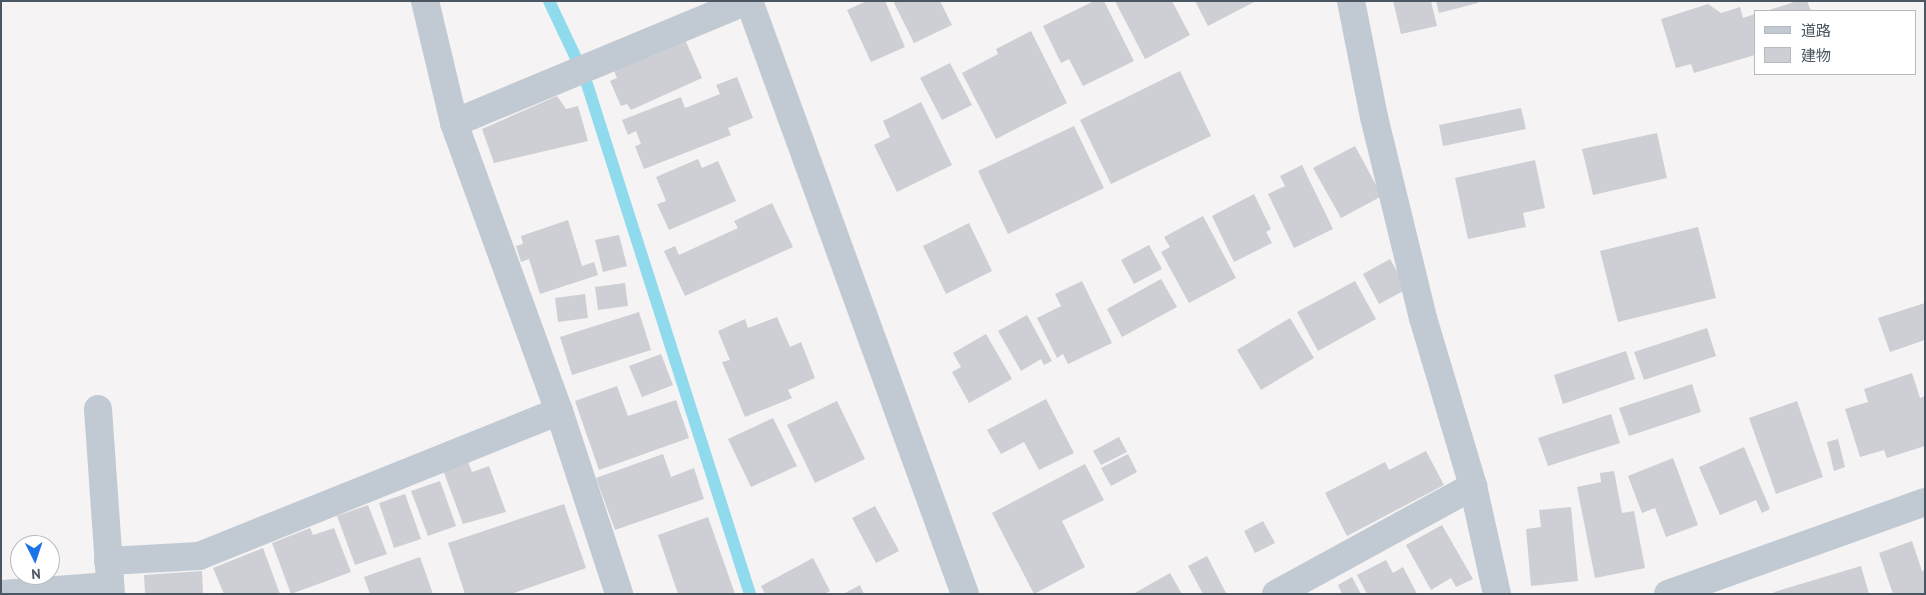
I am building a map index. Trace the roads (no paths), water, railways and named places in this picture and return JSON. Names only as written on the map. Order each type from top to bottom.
[{"type":"street","points":[[425,1],[454,122],[559,410],[619,594]]},
{"type":"street","points":[[454,122],[748,1],[965,594]]},
{"type":"street","points":[[1350,1],[1374,117],[1423,318],[1473,486],[1497,594]]},
{"type":"street","points":[[98,409],[109,580]]},
{"type":"street","points":[[3,594],[109,580],[199,556],[559,410]]},
{"type":"street","points":[[1276,594],[1473,486]]},
{"type":"street","points":[[1668,594],[1925,502]]},
{"type":"waterway","points":[[549,1],[575,56]]},
{"type":"waterway","points":[[587,84],[750,594]]}]
